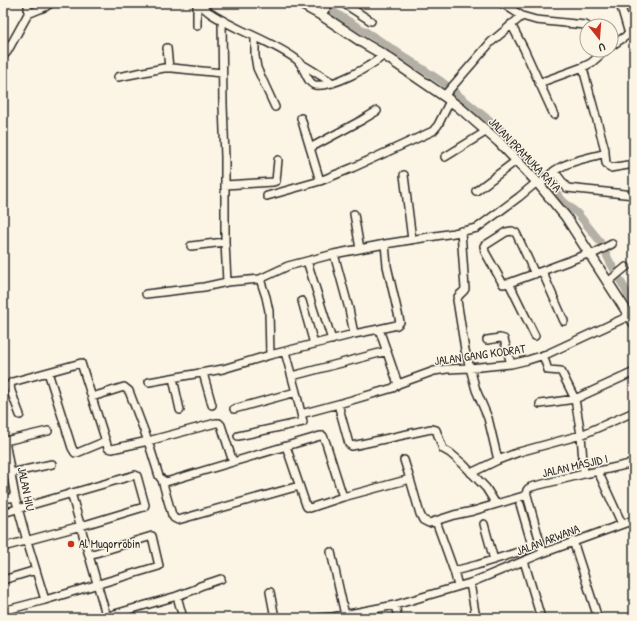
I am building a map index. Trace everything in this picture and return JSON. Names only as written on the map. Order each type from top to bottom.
[{"type":"street","points":[[3,56],[7,52],[28,14],[28,3]]},
{"type":"street","points":[[28,14],[51,3]]},
{"type":"street","points":[[197,3],[222,20],[277,47],[333,83]]},
{"type":"street","points":[[197,3],[197,26]]},
{"type":"street","name":"JALAN PRAMUKA RAYA","points":[[299,3],[323,13],[365,44],[447,96],[499,142],[540,183],[566,217],[593,253],[632,319]]},
{"type":"street","points":[[323,13],[330,3]]},
{"type":"street","points":[[343,3],[371,21]]},
{"type":"street","points":[[619,3],[631,31],[619,41]]},
{"type":"street","points":[[506,4],[522,16],[536,20],[579,24]]},
{"type":"street","points":[[267,196],[320,181],[433,131],[438,125],[447,96],[454,83],[491,42],[522,16]]},
{"type":"street","points":[[222,20],[226,282]]},
{"type":"street","points":[[511,24],[554,115]]},
{"type":"street","points":[[256,36],[255,56],[257,68],[275,107]]},
{"type":"street","points":[[167,48],[169,68]]},
{"type":"street","points":[[300,63],[310,83],[314,85],[323,85],[333,83],[376,62],[384,56]]},
{"type":"street","points":[[539,83],[583,67],[597,58]]},
{"type":"street","points":[[583,67],[605,153],[606,163],[610,168],[634,164]]},
{"type":"street","points":[[118,77],[164,68],[222,73]]},
{"type":"street","points":[[310,148],[362,120],[377,110]]},
{"type":"street","points":[[300,118],[320,181]]},
{"type":"street","points":[[445,157],[487,131]]},
{"type":"street","points":[[146,294],[260,278],[288,266],[334,254],[477,228],[540,183],[557,168],[605,153]]},
{"type":"street","points":[[225,185],[276,181],[278,160]]},
{"type":"street","points":[[476,191],[517,160]]},
{"type":"street","points":[[553,172],[567,188],[634,195]]},
{"type":"street","points":[[404,175],[412,240]]},
{"type":"street","points":[[354,214],[360,249]]},
{"type":"street","points":[[461,231],[465,289],[464,292],[458,295],[457,300],[465,350],[476,390],[488,418],[498,460]]},
{"type":"street","points":[[564,321],[539,273],[516,233],[512,231],[506,232],[484,246],[485,252],[503,284],[539,273],[593,253],[610,245]]},
{"type":"street","points":[[191,246],[225,242]]},
{"type":"street","points":[[149,382],[223,369],[270,355],[397,325],[400,322],[387,266],[385,244]]},
{"type":"street","points":[[334,254],[354,334]]},
{"type":"street","points":[[307,261],[332,340]]},
{"type":"street","points":[[610,280],[626,267]]},
{"type":"street","points":[[260,278],[269,311],[270,355]]},
{"type":"street","points":[[509,283],[535,336]]},
{"type":"street","points":[[302,300],[314,344]]},
{"type":"street","name":"JALAN GANG KODRAT","points":[[301,414],[393,388],[398,384],[434,371],[512,364],[543,355],[632,319]]},
{"type":"street","points":[[379,329],[398,384]]},
{"type":"street","points":[[487,340],[500,338],[504,339],[512,364]]},
{"type":"street","points":[[292,376],[387,351]]},
{"type":"street","points":[[238,436],[303,422],[285,352]]},
{"type":"street","points":[[543,355],[548,370],[561,371],[575,399],[581,436],[584,474]]},
{"type":"street","points":[[20,415],[11,391],[10,385],[12,382],[81,363],[108,448],[112,449],[148,441],[219,423],[221,425],[233,462]]},
{"type":"street","points":[[48,372],[72,448],[75,453],[106,441]]},
{"type":"street","points":[[540,404],[575,399],[634,372]]},
{"type":"street","points":[[204,373],[212,405]]},
{"type":"street","points":[[173,378],[180,410]]},
{"type":"street","points":[[92,397],[124,387],[129,391],[162,480],[172,515],[178,520],[299,486]]},
{"type":"street","points":[[234,409],[296,392]]},
{"type":"street","points":[[338,404],[349,444],[352,446],[434,429],[438,432],[444,450],[458,459],[486,488],[496,504]]},
{"type":"street","points":[[471,473],[498,460],[533,448],[581,436],[634,412]]},
{"type":"street","name":"JALAN HIU","points":[[45,600],[15,497],[5,441],[48,431]]},
{"type":"street","points":[[162,480],[166,482],[323,436],[343,497]]},
{"type":"street","points":[[286,446],[306,505],[310,508],[410,478]]},
{"type":"street","points":[[404,460],[420,514],[423,520],[429,523],[527,495],[543,553]]},
{"type":"street","name":"JALAN MASJID I","points":[[527,495],[526,491],[531,487],[634,463]]},
{"type":"street","points":[[11,473],[52,464]]},
{"type":"street","points":[[597,471],[622,524]]},
{"type":"street","points":[[3,513],[135,475],[138,476],[145,505],[144,507],[81,526],[3,547]]},
{"type":"street","points":[[71,493],[105,617],[177,596],[221,579]]},
{"type":"street","points":[[3,496],[15,497]]},
{"type":"street","points":[[454,571],[494,560],[532,547],[520,504]]},
{"type":"street","name":"JALAN ARWANA","points":[[324,618],[356,615],[395,606],[470,583],[543,553],[634,520]]},
{"type":"street","points":[[436,521],[458,586]]},
{"type":"street","points":[[484,524],[494,560]]},
{"type":"street","points":[[3,611],[159,566],[152,536],[89,555]]},
{"type":"street","points":[[573,542],[598,618]]},
{"type":"street","points":[[331,552],[345,615]]},
{"type":"street","points":[[524,561],[541,618]]},
{"type":"street","points":[[3,580],[36,570]]},
{"type":"street","points":[[470,583],[476,618]]},
{"type":"street","points":[[270,592],[276,618]]},
{"type":"street","points":[[177,596],[183,618]]},
{"type":"street","points":[[395,606],[398,618]]},
{"type":"waterway","points":[[319,3],[441,81],[505,133],[563,201],[578,214],[599,240],[634,305]]},
{"type":"place","name":"Al Muqorrobin","points":[[71,544]]}]
